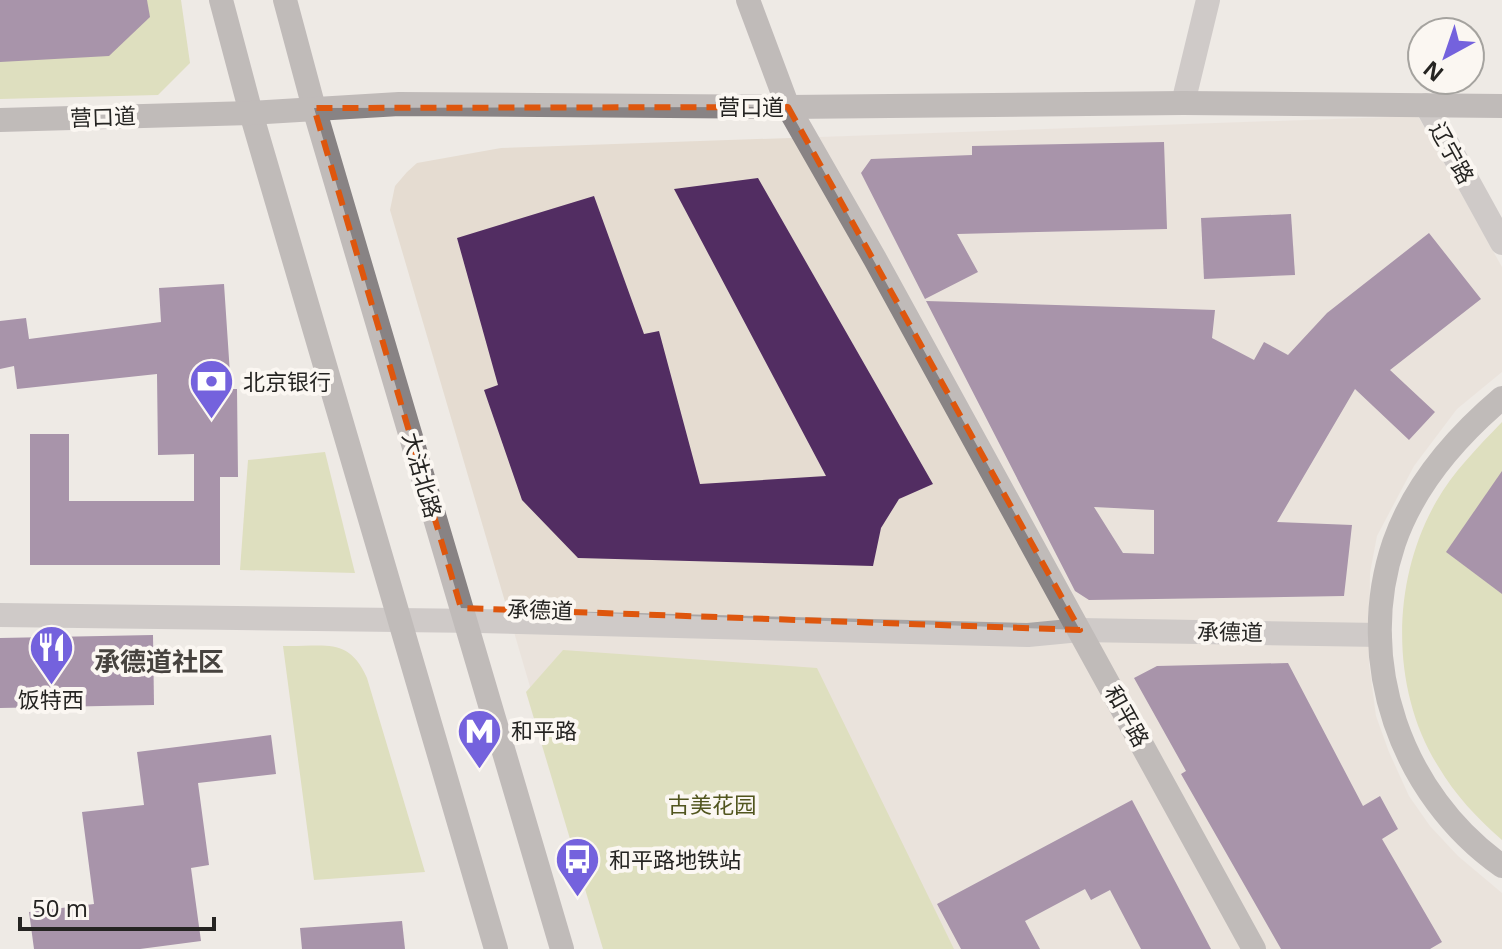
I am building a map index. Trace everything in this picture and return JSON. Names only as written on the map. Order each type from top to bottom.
[{"type":"street","points":[[221,0],[251,113],[496,949]]},
{"type":"street","name":"大沽北路","points":[[285,0],[314,108],[562,949]]},
{"type":"street","name":"和平路","points":[[748,0],[788,107],[1254,949]]},
{"type":"street","points":[[1183,103],[1208,0]]},
{"type":"street","name":"营口道","points":[[0,120],[251,113],[399,104],[788,107],[1183,103],[1502,106]]},
{"type":"street","name":"辽宁路","points":[[1426,105],[1502,243]]},
{"type":"street","points":[[1502,398],[1448,450],[1407,513],[1394,542],[1385,576],[1380,635],[1381,669],[1388,700],[1409,757],[1423,783],[1457,828],[1502,866]]},
{"type":"street","name":"承德道","points":[[0,600],[1028,635],[1080,630],[1380,635]]},
{"type":"street","name":"承德道","points":[[0,615],[398,613]]},
{"type":"highlighted area","points":[[788,107],[1080,630],[461,608],[314,108]]},
{"type":"shaded area","points":[[1418,116],[1502,267],[1502,372],[1457,409],[1414,466],[1377,536],[1370,573],[1369,663],[1376,716],[1409,796],[1430,826],[1458,856],[1502,893],[1502,949],[607,949],[390,210],[395,186],[407,172],[417,163],[501,148]]},
{"type":"green space","points":[[0,0],[181,0],[190,63],[158,95],[0,99]]},
{"type":"green space","points":[[1502,422],[1502,840],[1475,815],[1452,787],[1422,736],[1404,669],[1402,635],[1404,600],[1421,533],[1450,480]]},
{"type":"green space","points":[[325,452],[355,573],[240,570],[248,460]]},
{"type":"green space","points":[[283,646],[334,647],[352,655],[360,665],[367,678],[425,872],[314,880]]},
{"type":"green space","name":"古美花园","points":[[563,650],[817,668],[954,949],[603,949],[526,692]]},
{"type":"building","points":[[0,0],[147,0],[150,17],[109,56],[0,62]]},
{"type":"building","points":[[1164,142],[1167,229],[957,234],[978,272],[925,299],[861,173],[871,159],[972,155],[972,146]]},
{"type":"building","points":[[758,178],[933,484],[899,499],[881,528],[873,566],[578,558],[522,500],[484,390],[498,385],[457,238],[594,196],[644,334],[659,331],[700,484],[826,476],[674,189]]},
{"type":"building","points":[[1291,214],[1295,275],[1204,279],[1201,218]]},
{"type":"building","points":[[1429,233],[1481,299],[1390,370],[1435,412],[1409,440],[1355,389],[1277,522],[1352,525],[1344,596],[1089,600],[1075,591],[926,301],[1215,310],[1212,338],[1254,360],[1264,342],[1288,355],[1327,313]],"holes":[[[1094,507],[1154,510],[1154,554],[1123,553]]]},
{"type":"building","points":[[224,284],[231,389],[237,389],[238,477],[220,477],[220,565],[30,565],[30,434],[69,434],[69,501],[194,501],[194,454],[158,455],[157,374],[17,389],[14,366],[0,369],[0,321],[26,318],[29,339],[161,322],[159,288]]},
{"type":"building","points":[[1502,471],[1502,594],[1446,552]]},
{"type":"building","points":[[153,635],[154,705],[0,708],[0,638]]},
{"type":"building","points":[[1288,663],[1363,806],[1380,796],[1398,829],[1382,839],[1442,942],[1430,949],[1281,949],[1181,774],[1186,771],[1134,678],[1157,666]]},
{"type":"building","points":[[271,735],[276,774],[198,783],[209,865],[191,868],[201,941],[140,949],[34,949],[29,912],[94,904],[82,812],[144,805],[137,752]]},
{"type":"building","points":[[1132,800],[1211,949],[1141,949],[1110,890],[1091,900],[1085,889],[1025,921],[1040,949],[961,949],[937,904]]},
{"type":"building","points":[[402,921],[405,949],[302,949],[300,928]]},
{"type":"place","name":"北京银行","points":[[212,421]]},
{"type":"place","name":"饭特西","points":[[51,686]]},
{"type":"place","name":"和平路","points":[[480,770]]},
{"type":"place","name":"和平路地铁站","points":[[578,899]]},
{"type":"district","name":"承德道社区","points":[[159,662]]}]
